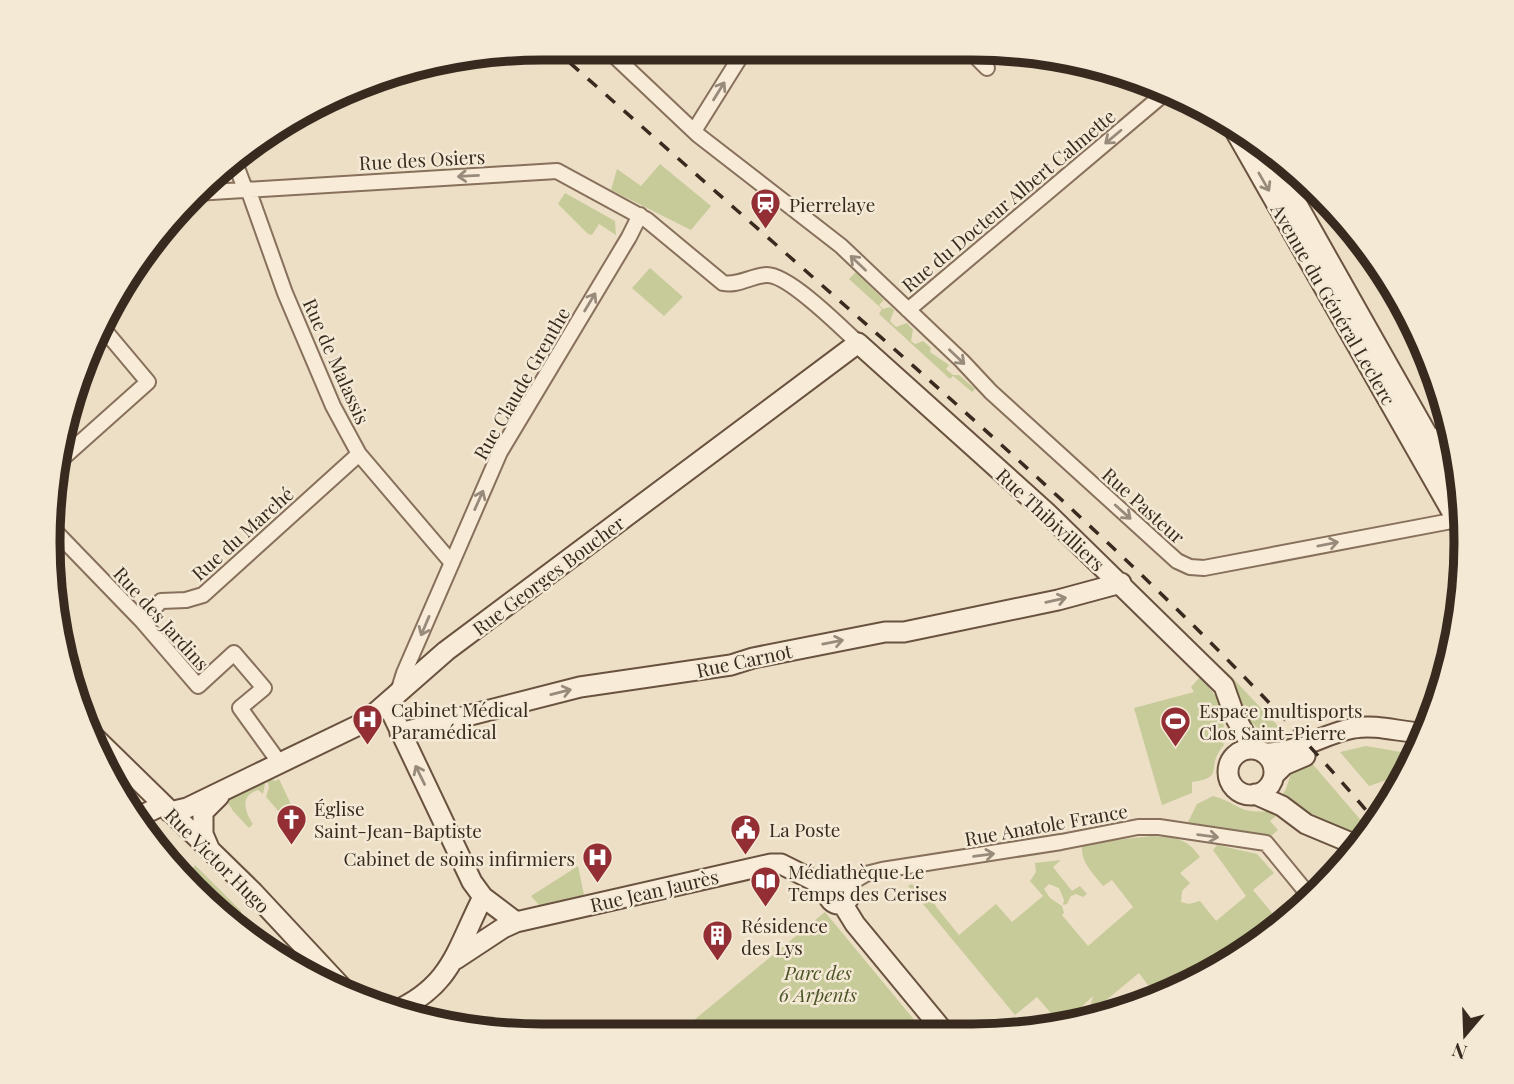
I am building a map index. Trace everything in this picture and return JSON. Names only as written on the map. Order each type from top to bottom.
[{"type":"street","points":[[619,60],[694,131],[841,246],[908,310]]},
{"type":"street","points":[[694,131],[738,60]]},
{"type":"street","points":[[979,60],[987,68]]},
{"type":"street","name":"Rue du Docteur Albert Calmette","points":[[908,310],[1160,97]]},
{"type":"street","name":"Avenue du Général Leclerc","points":[[1242,142],[1419,441],[1450,481]]},
{"type":"street","name":"Avenue du Général Leclerc","points":[[1275,167],[1453,505]]},
{"type":"street","name":"Rue de Malassis","points":[[237,168],[332,406],[359,454],[452,563]]},
{"type":"street","name":"Rue des Osiers","points":[[211,192],[557,171],[640,215],[723,283],[737,283],[766,275],[786,280],[858,343]]},
{"type":"street","name":"Rue Claude Grenthe","points":[[393,698],[500,453],[640,215]]},
{"type":"street","name":"Rue Pasteur","points":[[908,310],[991,392],[1177,561],[1189,567],[1204,568],[1453,524]]},
{"type":"street","points":[[68,453],[148,382],[107,333]]},
{"type":"street","name":"Rue Thibivilliers","points":[[858,343],[1046,512],[1224,686],[1246,736],[1260,751]]},
{"type":"street","name":"Rue Georges Boucher","points":[[145,815],[187,807],[365,722],[457,643],[858,343]]},
{"type":"street","points":[[1419,441],[1441,431]]},
{"type":"street","name":"Rue du Marché","points":[[142,621],[161,601],[186,600],[203,595],[359,454]]},
{"type":"street","name":"Rue des Jardins","points":[[60,537],[142,621],[198,687],[234,653],[264,688],[240,708],[279,762]]},
{"type":"street","name":"Rue Carnot","points":[[400,733],[580,687],[731,665],[753,658],[885,632],[904,632],[1058,600],[1121,583]]},
{"type":"street","points":[[393,698],[400,733],[472,882],[482,897],[516,922]]},
{"type":"street","name":"Rue Thibivilliers","points":[[1231,705],[1232,759]]},
{"type":"street","points":[[1350,842],[1306,824],[1282,806],[1255,794],[1241,792],[1231,783],[1228,770],[1232,759],[1242,750],[1291,751],[1334,734],[1365,727],[1416,732]]},
{"type":"street","points":[[1255,794],[1264,790],[1273,777],[1291,762],[1339,743],[1354,739],[1379,739],[1410,744]]},
{"type":"street","name":"Rue Victor Hugo","points":[[106,749],[209,848],[331,976]]},
{"type":"street","points":[[1260,751],[1271,761],[1282,806]]},
{"type":"street","name":"Rue Georges Boucher","points":[[209,848],[203,834],[203,812],[228,788]]},
{"type":"street","name":"Rue Anatole France","points":[[839,892],[866,874],[882,870],[1000,853],[1138,827],[1159,827],[1266,844],[1305,891]]},
{"type":"street","name":"Rue Jean Jaurès","points":[[456,959],[516,922],[771,864],[781,864],[839,892]]},
{"type":"street","points":[[839,892],[855,924],[938,1024]]},
{"type":"street","points":[[408,1005],[433,987],[456,959],[482,897]]},
{"type":"green space","points":[[660,164],[711,206],[691,230],[611,190],[617,169],[641,186]]},
{"type":"green space","points":[[565,193],[615,221],[616,235],[599,224],[592,235],[588,234],[558,204]]},
{"type":"green space","points":[[650,268],[683,297],[664,316],[632,288]]},
{"type":"green space","points":[[856,272],[884,300],[879,305],[883,309],[890,307],[894,310],[890,321],[896,327],[907,323],[913,330],[911,341],[915,344],[923,341],[931,348],[930,352],[949,365],[946,369],[953,375],[959,375],[975,389],[972,392],[953,376],[950,379],[879,314],[882,309],[849,279]]},
{"type":"green space","points":[[1225,670],[1294,743],[1271,740],[1254,724],[1248,723]]},
{"type":"green space","name":"Espace multisports Clos Saint-Pierre","points":[[1201,676],[1219,701],[1224,728],[1219,730],[1224,745],[1209,777],[1192,782],[1192,793],[1162,805],[1134,708],[1194,692],[1191,687]]},
{"type":"green space","points":[[1366,746],[1406,753],[1393,778],[1369,786],[1340,752]]},
{"type":"green space","points":[[1310,761],[1364,823],[1356,835],[1301,811],[1282,795],[1292,770]]},
{"type":"green space","points":[[262,775],[265,784],[263,794],[258,790],[246,800],[246,810],[253,824],[249,828],[226,799]]},
{"type":"green space","points":[[266,776],[275,781],[279,779],[296,815],[293,817],[299,823],[294,829],[266,797],[269,787]]},
{"type":"green space","points":[[1213,796],[1250,811],[1269,811],[1276,816],[1270,821],[1278,830],[1263,843],[1187,824],[1197,804]]},
{"type":"green space","points":[[1152,836],[1185,842],[1200,857],[1180,873],[1190,883],[1182,891],[1181,902],[1189,904],[1200,901],[1216,921],[1246,896],[1213,850],[1217,845],[1257,854],[1274,873],[1253,890],[1275,917],[1213,960],[1157,988],[1152,990],[1139,973],[1096,1008],[1089,1010],[1093,996],[1075,1013],[1054,1017],[1037,997],[1015,1015],[908,886],[912,884],[922,895],[927,891],[959,935],[996,904],[1012,922],[1043,896],[1030,881],[1036,872],[1035,863],[1061,860],[1053,867],[1072,891],[1080,886],[1087,894],[1083,897],[1076,894],[1071,896],[1067,904],[1063,905],[1064,900],[1059,888],[1049,884],[1044,889],[1050,898],[1062,906],[1062,915],[1088,946],[1133,907],[1112,880],[1103,886],[1092,873],[1082,853],[1082,847],[1090,843]]},
{"type":"green space","points":[[195,865],[241,911],[242,920],[201,883],[190,871]]},
{"type":"green space","points":[[578,866],[584,895],[539,905],[531,896]]},
{"type":"green space","name":"Parc des 6 Arpents","points":[[825,912],[918,1024],[689,1024]]},
{"type":"railway","points":[[567,60],[928,379],[1103,539],[1272,705],[1370,815]]},
{"type":"place","name":"Pierrelaye","points":[[766,231]]},
{"type":"place","name":"Cabinet Médical Paramédical","points":[[368,747]]},
{"type":"place","name":"Espace multisports Clos Saint-Pierre","points":[[1176,748]]},
{"type":"place","name":"Église Saint-Jean-Baptiste","points":[[291,846]]},
{"type":"place","name":"La Poste","points":[[746,856]]},
{"type":"place","name":"Cabinet de soins infirmiers","points":[[598,885]]},
{"type":"place","name":"Médiathèque Le Temps des Cerises","points":[[765,909]]},
{"type":"place","name":"Résidence des Lys","points":[[718,963]]}]
